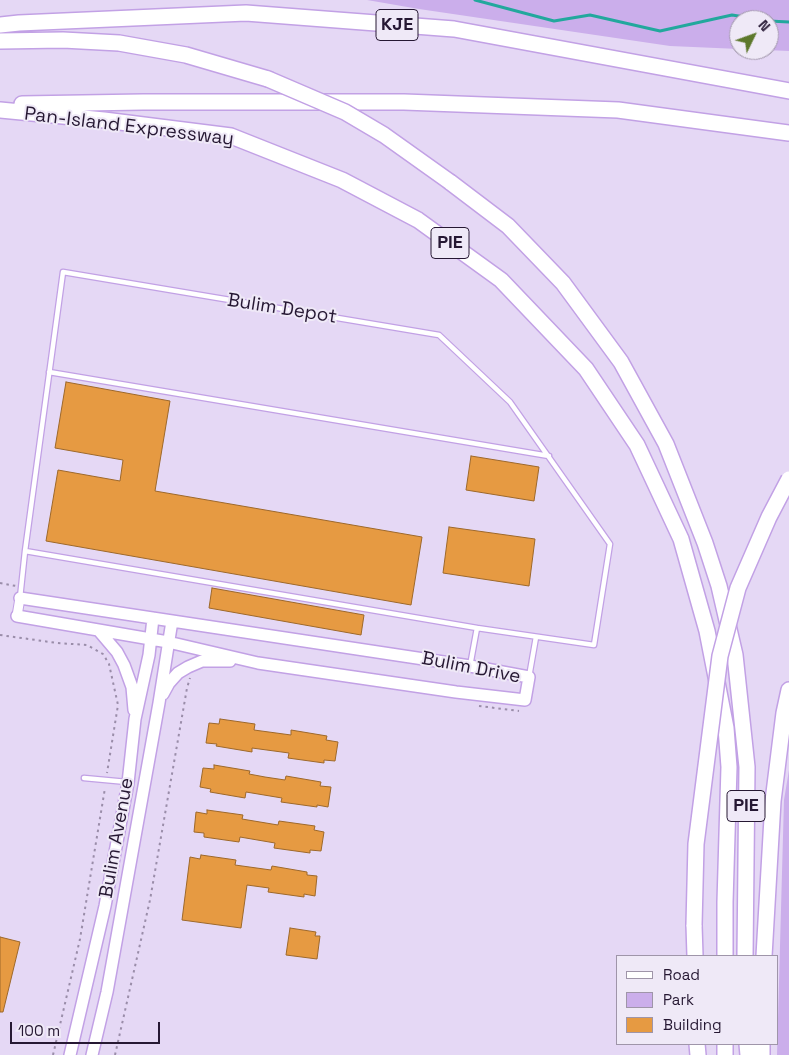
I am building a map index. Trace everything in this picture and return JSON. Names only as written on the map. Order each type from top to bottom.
[{"type":"highway","name":"KJE","points":[[0,25],[246,13],[454,29],[789,91]]},
{"type":"highway","name":"PIE","points":[[0,41],[63,40],[119,43],[186,55],[268,79],[345,112],[384,135],[508,226],[562,283],[621,362],[666,444],[705,543],[719,586],[736,656],[747,766],[745,955]]},
{"type":"highway","points":[[0,104],[404,102],[618,110],[789,133]]},
{"type":"highway","name":"Pan-Island Expressway","points":[[0,110],[104,120],[231,136],[342,180],[418,220],[501,280],[586,369],[637,445],[677,530],[707,631],[726,728],[729,767],[725,955]]},
{"type":"highway","points":[[695,955],[696,844],[720,656],[738,588],[769,517],[789,479]]},
{"type":"highway","points":[[764,955],[773,801],[784,713],[789,690]]},
{"type":"street","name":"Bulim Drive","points":[[20,598],[470,666],[529,677],[525,700],[456,692],[258,663],[168,642],[100,632],[17,616],[20,598]]},
{"type":"street","name":"Bulim Avenue","points":[[70,1055],[105,906],[128,783],[135,719],[153,618]]},
{"type":"street","name":"Bulim Avenue","points":[[92,1055],[107,992],[172,621]]},
{"type":"street","points":[[100,632],[117,652],[124,665],[132,687],[135,719]]},
{"type":"street","points":[[159,703],[169,683],[178,673],[202,661],[258,663]]},
{"type":"lane","name":"Bulim Depot","points":[[20,598],[62,272],[439,335],[510,402],[610,544],[594,645],[536,637]]},
{"type":"lane","points":[[49,372],[549,456]]},
{"type":"lane","points":[[25,551],[536,637],[529,677]]},
{"type":"lane","points":[[470,666],[477,628]]},
{"type":"lane","points":[[84,778],[128,783]]},
{"type":"path","points":[[0,583],[21,586]]},
{"type":"path","points":[[0,636],[87,645],[103,654],[109,664],[118,705],[80,939],[53,1055]]},
{"type":"path","points":[[115,1055],[150,900],[187,688],[190,678],[196,674]]},
{"type":"path","points":[[479,706],[518,711],[524,709]]},
{"type":"green space","points":[[367,0],[789,0],[789,51],[779,51],[779,10],[729,10],[729,49],[670,46]]},
{"type":"green space","points":[[789,770],[789,1055],[777,1055],[777,1045],[779,1045],[784,800]]},
{"type":"building","points":[[66,382],[170,401],[155,491],[422,537],[411,605],[46,541],[58,470],[120,481],[123,460],[55,448]]},
{"type":"building","points":[[471,456],[539,467],[534,501],[466,490]]},
{"type":"building","points":[[449,527],[535,539],[529,586],[443,573]]},
{"type":"building","points":[[212,588],[364,615],[361,635],[209,608]]},
{"type":"building","points":[[220,719],[255,724],[254,730],[291,735],[291,730],[327,736],[326,740],[338,742],[335,761],[324,760],[324,763],[288,758],[289,753],[252,748],[252,752],[206,743],[209,723],[219,724]]},
{"type":"building","points":[[214,765],[250,771],[249,774],[265,777],[285,780],[286,776],[321,782],[320,786],[331,787],[328,807],[281,802],[282,798],[246,792],[245,798],[210,792],[211,789],[200,787],[203,768],[214,769]]},
{"type":"building","points":[[207,810],[243,815],[242,819],[278,825],[279,821],[315,826],[314,830],[324,832],[321,851],[310,850],[310,853],[274,848],[275,843],[240,837],[239,842],[204,837],[204,833],[194,832],[196,812],[207,814]]},
{"type":"building","points":[[201,855],[236,860],[235,865],[271,870],[272,866],[307,872],[307,875],[317,876],[315,896],[304,894],[304,897],[268,892],[269,888],[247,885],[241,928],[182,920],[190,857],[200,859]]},
{"type":"building","points":[[290,928],[316,932],[315,936],[320,936],[317,959],[286,955]]},
{"type":"building","points":[[0,937],[20,942],[3,1012],[0,1012]]},
{"type":"waterway","points":[[475,0],[554,21],[590,15],[660,31],[729,16]]},
{"type":"waterway","points":[[779,22],[789,22]]}]
